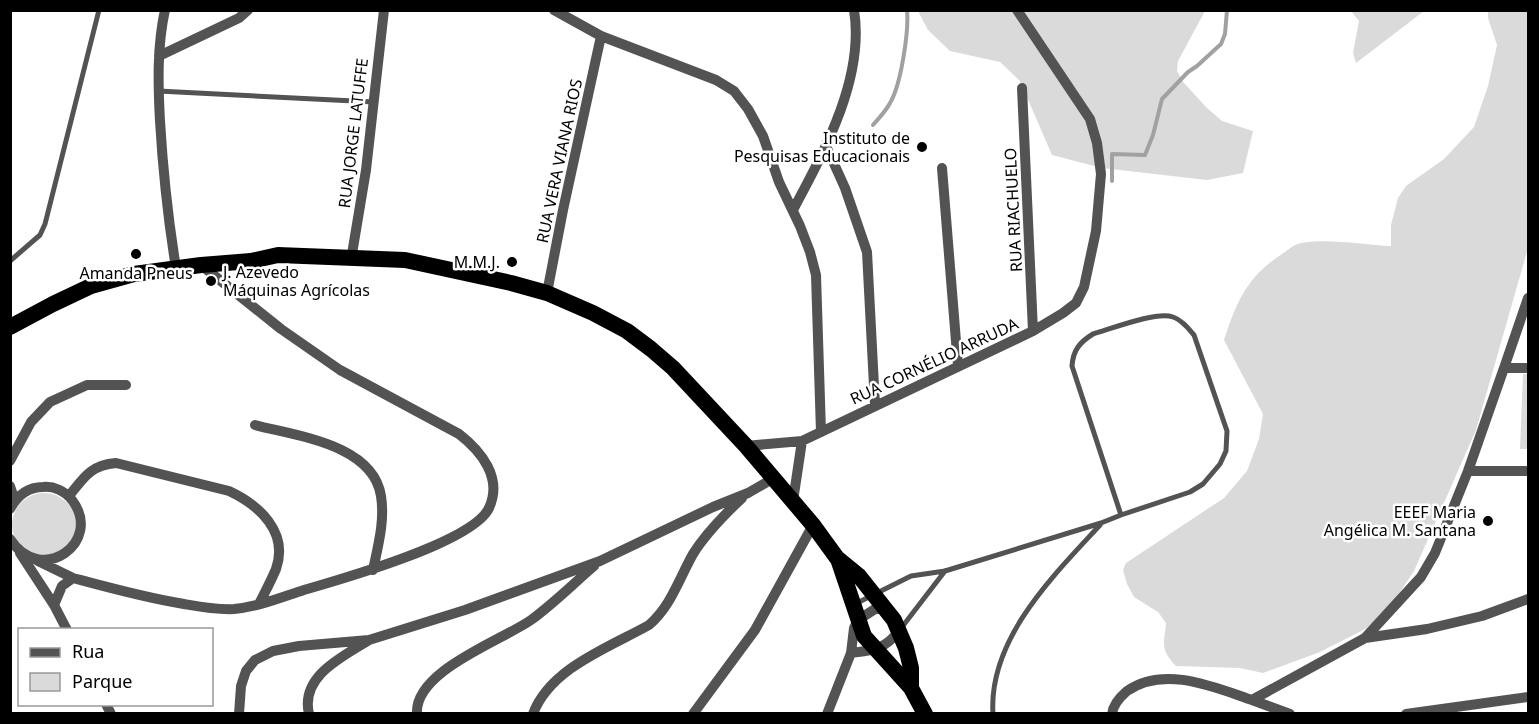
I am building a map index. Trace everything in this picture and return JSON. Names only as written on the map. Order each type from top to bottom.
[{"type":"highway","points":[[10,327],[53,304],[102,283],[134,274],[251,261],[278,255],[351,260],[405,260],[547,293],[627,331],[651,349],[673,368],[747,446],[813,525],[837,558],[859,576],[886,609],[906,648],[911,688]]},
{"type":"highway","points":[[10,333],[53,304]]},
{"type":"highway","points":[[837,558],[864,636],[911,688],[925,714]]},
{"type":"street","points":[[165,10],[159,56],[159,91],[163,164],[176,268]]},
{"type":"street","points":[[159,56],[239,18],[248,10]]},
{"type":"street","name":"RUA JORGE LATUFFE","points":[[351,260],[366,170],[384,10]]},
{"type":"street","points":[[554,10],[601,36],[716,80],[734,91],[748,109],[763,136],[779,182],[810,252],[816,275],[821,432]]},
{"type":"street","points":[[793,210],[826,146],[852,73],[856,50],[854,10]]},
{"type":"street","name":"RUA CORNÉLIO ARRUDA","points":[[747,446],[802,441],[1033,331],[1064,313],[1076,303],[1084,287],[1096,231],[1101,174],[1097,143],[1090,118],[1017,10]]},
{"type":"street","name":"RUA VERA VIANA RIOS","points":[[547,293],[562,210],[601,36]]},
{"type":"street","name":"RUA RIACHUELO","points":[[1022,88],[1033,331]]},
{"type":"street","points":[[826,146],[867,252],[875,405]]},
{"type":"street","points":[[942,168],[958,366]]},
{"type":"street","points":[[19,551],[73,578],[144,598],[216,609],[237,608],[259,604],[373,570],[422,552],[481,519],[489,508],[493,492],[491,470],[483,457],[459,434],[340,370],[281,329],[201,265]]},
{"type":"street","points":[[1252,700],[1365,638],[1421,577],[1435,553],[1468,471],[1528,298]]},
{"type":"street","points":[[1504,368],[1528,368]]},
{"type":"street","points":[[10,461],[31,422],[50,402],[87,385],[126,385]]},
{"type":"street","points":[[255,425],[332,445],[362,462],[373,475],[381,494],[382,527],[373,570]]},
{"type":"street","points":[[793,501],[802,441]]},
{"type":"street","points":[[69,496],[93,469],[102,464],[116,463],[229,491],[246,499],[263,512],[273,527],[278,541],[279,555],[276,568],[259,604]]},
{"type":"street","points":[[1468,471],[1528,471]]},
{"type":"street","points":[[239,714],[241,686],[246,671],[255,660],[273,651],[299,646],[369,640],[465,610],[600,561],[713,507],[748,493],[774,478]]},
{"type":"street","points":[[10,486],[13,505]]},
{"type":"street","points":[[13,505],[23,493],[46,486],[69,496],[77,507],[81,520],[80,534],[73,547],[49,560],[35,560]]},
{"type":"street","points":[[533,714],[542,696],[561,675],[575,665],[650,625],[660,616],[668,605],[694,553],[726,514],[748,493]]},
{"type":"street","points":[[693,714],[755,630],[813,525]]},
{"type":"street","points":[[10,539],[54,605],[66,628]]},
{"type":"street","points":[[417,714],[420,696],[447,668],[530,621],[600,561]]},
{"type":"street","points":[[54,605],[62,586],[73,578]]},
{"type":"street","points":[[1365,638],[1427,629],[1482,616],[1528,598]]},
{"type":"street","points":[[826,714],[851,653],[856,612],[886,609]]},
{"type":"street","points":[[851,653],[875,650],[888,643],[899,631]]},
{"type":"street","points":[[309,714],[306,703],[308,692],[314,681],[325,670],[369,640]]},
{"type":"street","points":[[1112,714],[1113,708],[1122,695],[1133,687],[1150,680],[1173,679],[1207,685],[1290,714]]},
{"type":"street","points":[[1406,714],[1528,697]]},
{"type":"lane","points":[[10,261],[40,235],[45,225],[99,10]]},
{"type":"lane","points":[[159,91],[374,102]]},
{"type":"lane","points":[[856,612],[874,594],[911,576],[945,571],[1101,523],[1190,492],[1203,484],[1220,464],[1226,451],[1227,431],[1194,335],[1186,325],[1170,316],[1159,315],[1093,334],[1084,339],[1072,356],[1072,366],[1121,515]]},
{"type":"lane","points":[[993,714],[998,675],[1007,646],[1026,612],[1041,590],[1101,523]]},
{"type":"lane","points":[[899,631],[945,571]]},
{"type":"green space","points":[[918,11],[1205,11],[1178,61],[1177,71],[1184,83],[1222,121],[1253,131],[1243,173],[1207,180],[1102,168],[1052,155],[1020,81],[1000,62],[950,51],[928,30]]},
{"type":"green space","points":[[1351,11],[1424,11],[1356,63],[1353,53],[1359,21]]},
{"type":"green space","points":[[1488,11],[1528,11],[1528,248],[1476,430],[1414,571],[1394,601],[1367,628],[1320,652],[1263,673],[1240,668],[1176,666],[1165,651],[1166,623],[1158,612],[1134,597],[1123,570],[1126,563],[1224,498],[1247,471],[1259,439],[1263,414],[1224,340],[1239,302],[1260,272],[1296,245],[1330,241],[1391,246],[1391,225],[1398,198],[1406,186],[1444,159],[1474,127],[1488,86],[1497,45]]},
{"type":"green space","points":[[1523,374],[1528,374],[1528,449],[1520,449]]},
{"type":"green space","points":[[44,493],[62,498],[67,502],[71,507],[76,525],[71,543],[67,548],[62,552],[44,557],[26,552],[21,548],[17,543],[12,525],[17,507],[21,502],[26,498]]},
{"type":"waterway","points":[[873,125],[888,106],[898,84],[905,44],[907,10]]},
{"type":"waterway","points":[[1112,181],[1112,154],[1145,155],[1153,135],[1162,99],[1188,72],[1221,44],[1225,34],[1227,10]]},
{"type":"place","name":"Instituto de Pesquisas Educacionais","points":[[922,147]]},
{"type":"place","name":"Amanda Pneus","points":[[136,254]]},
{"type":"place","name":"M.M.J.","points":[[512,262]]},
{"type":"place","name":"J. Azevedo Máquinas Agrícolas","points":[[211,281]]},
{"type":"place","name":"EEEF Maria Angélica M. Santana","points":[[1488,521]]}]
